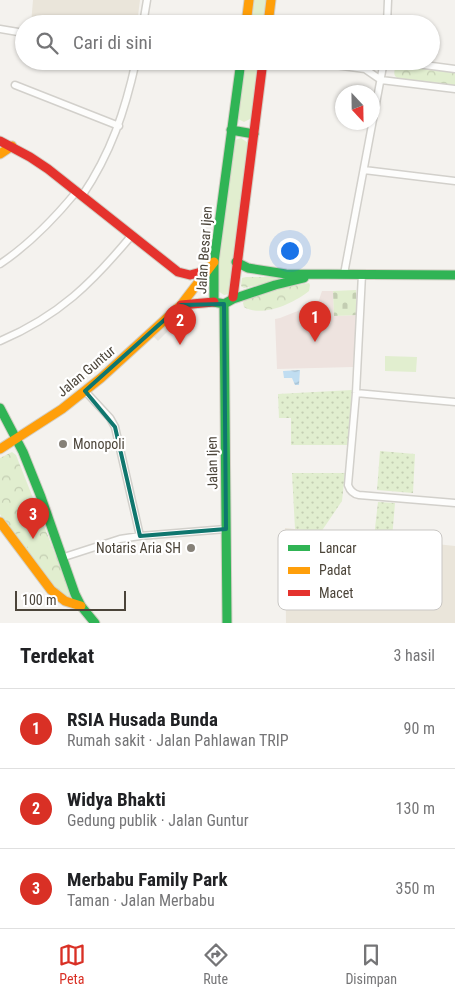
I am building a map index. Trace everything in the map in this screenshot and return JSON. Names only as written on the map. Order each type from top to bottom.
[{"type":"main road","points":[[247,15],[249,0]]},
{"type":"main road","points":[[269,15],[271,0]]},
{"type":"main road","name":"Jalan Besar Ijen","points":[[240,70],[214,262],[214,302],[224,304],[233,299],[275,285],[317,275]]},
{"type":"main road","points":[[233,299],[236,262],[262,70]]},
{"type":"main road","points":[[231,130],[254,134]]},
{"type":"main road","points":[[0,141],[12,146],[42,165],[178,272],[184,275],[194,275],[208,269]]},
{"type":"main road","points":[[0,154],[12,146]]},
{"type":"main road","name":"Jalan Guntur","points":[[0,449],[62,409],[85,391],[181,305],[214,262]]},
{"type":"main road","points":[[236,262],[247,269],[259,272],[317,275],[455,276]]},
{"type":"main road","points":[[181,305],[214,302]]},
{"type":"main road","name":"Jalan Ijen","points":[[224,304],[228,623]]},
{"type":"main road","points":[[0,408],[17,439],[41,497],[69,581],[80,606],[95,623]]},
{"type":"main road","points":[[0,522],[51,590],[66,601],[80,606]]},
{"type":"street","points":[[144,15],[146,0]]},
{"type":"street","points":[[387,15],[388,0]]},
{"type":"street","points":[[0,29],[15,32]]},
{"type":"street","points":[[440,67],[455,69]]},
{"type":"street","points":[[0,264],[28,244],[50,223],[79,193],[106,156],[119,126],[134,70]]},
{"type":"street","points":[[367,70],[381,80],[455,89]]},
{"type":"street","points":[[344,274],[382,70]]},
{"type":"street","points":[[14,84],[119,126]]},
{"type":"street","points":[[364,170],[455,181]]},
{"type":"street","points":[[0,341],[46,318],[78,294],[132,235]]},
{"type":"street","points":[[362,274],[356,394],[348,485],[352,492],[359,495],[455,503]]},
{"type":"street","points":[[85,391],[110,418],[115,428],[140,536]]},
{"type":"street","points":[[356,394],[455,402]]},
{"type":"street","points":[[61,558],[120,539],[226,529]]},
{"type":"highlighted area","points":[[224,304],[226,529],[140,536],[115,427],[85,391],[181,305]]},
{"type":"shaded area","points":[[33,0],[140,0],[138,15],[32,15]]},
{"type":"shaded area","points":[[322,291],[333,291],[334,316],[357,315],[353,367],[277,369],[275,319],[318,303]]},
{"type":"shaded area","points":[[174,317],[178,321],[158,341],[153,336]]},
{"type":"shaded area","points":[[285,528],[304,530],[285,530]]},
{"type":"shaded area","points":[[442,545],[455,546],[455,623],[286,623],[286,610],[442,610]]},
{"type":"green space","points":[[252,0],[267,0],[265,15],[250,15]]},
{"type":"green space","points":[[243,70],[259,70],[252,118],[244,122],[238,119]]},
{"type":"green space","points":[[395,70],[455,72],[455,86],[397,78],[394,74]]},
{"type":"green space","points":[[241,138],[248,143],[229,294],[224,295],[218,291],[218,261],[235,140]]},
{"type":"green space","points":[[296,277],[244,288],[241,286],[242,278]]},
{"type":"green space","points":[[309,283],[309,291],[278,308],[260,311],[244,307],[245,299],[278,289]]},
{"type":"green space","points":[[356,290],[357,315],[334,316],[333,291]]},
{"type":"green space","points":[[385,356],[417,357],[416,372],[385,371]]},
{"type":"green space","points":[[352,390],[348,445],[291,445],[291,418],[279,418],[278,394]]},
{"type":"green space","points":[[380,451],[415,454],[413,493],[377,490]]},
{"type":"green space","points":[[12,452],[16,455],[72,597],[71,599],[55,588],[46,578],[6,525],[0,514],[0,458]]},
{"type":"green space","points":[[292,473],[345,473],[342,501],[322,530],[295,529]]},
{"type":"green space","points":[[378,502],[395,503],[393,530],[375,530]]},
{"type":"green space","points":[[32,524],[48,547],[35,557],[18,534]]},
{"type":"water","points":[[300,370],[299,385],[295,385],[292,378],[284,378],[283,371]]},
{"type":"traffic: fast","points":[[233,297],[233,299],[224,304],[214,302],[214,262],[240,70]]},
{"type":"traffic: fast","points":[[231,130],[254,134]]},
{"type":"traffic: fast","points":[[236,262],[248,268],[286,274],[455,275]]},
{"type":"traffic: fast","points":[[233,299],[275,285],[304,278]]},
{"type":"traffic: fast","points":[[224,304],[227,623]]},
{"type":"traffic: fast","points":[[0,408],[23,452],[75,594],[81,606],[95,623]]},
{"type":"traffic: slow","points":[[247,15],[249,0]]},
{"type":"traffic: slow","points":[[269,15],[271,0]]},
{"type":"traffic: slow","points":[[0,154],[12,146]]},
{"type":"traffic: slow","points":[[0,449],[62,409],[101,378],[181,305],[214,262]]},
{"type":"traffic: slow","points":[[0,522],[51,590],[65,601],[81,606]]},
{"type":"traffic: jam","points":[[233,297],[262,70]]},
{"type":"traffic: jam","points":[[0,141],[48,169],[178,272],[190,275],[205,271]]},
{"type":"traffic: jam","points":[[181,305],[214,302]]},
{"type":"place","name":"RSIA Husada Bunda","points":[[315,342]]},
{"type":"place","name":"Widya Bhakti","points":[[180,345]]},
{"type":"place","name":"Monopoli","points":[[63,444]]},
{"type":"place","name":"Merbabu Family Park","points":[[33,539]]},
{"type":"place","name":"Notaris Aria SH","points":[[191,548]]}]
